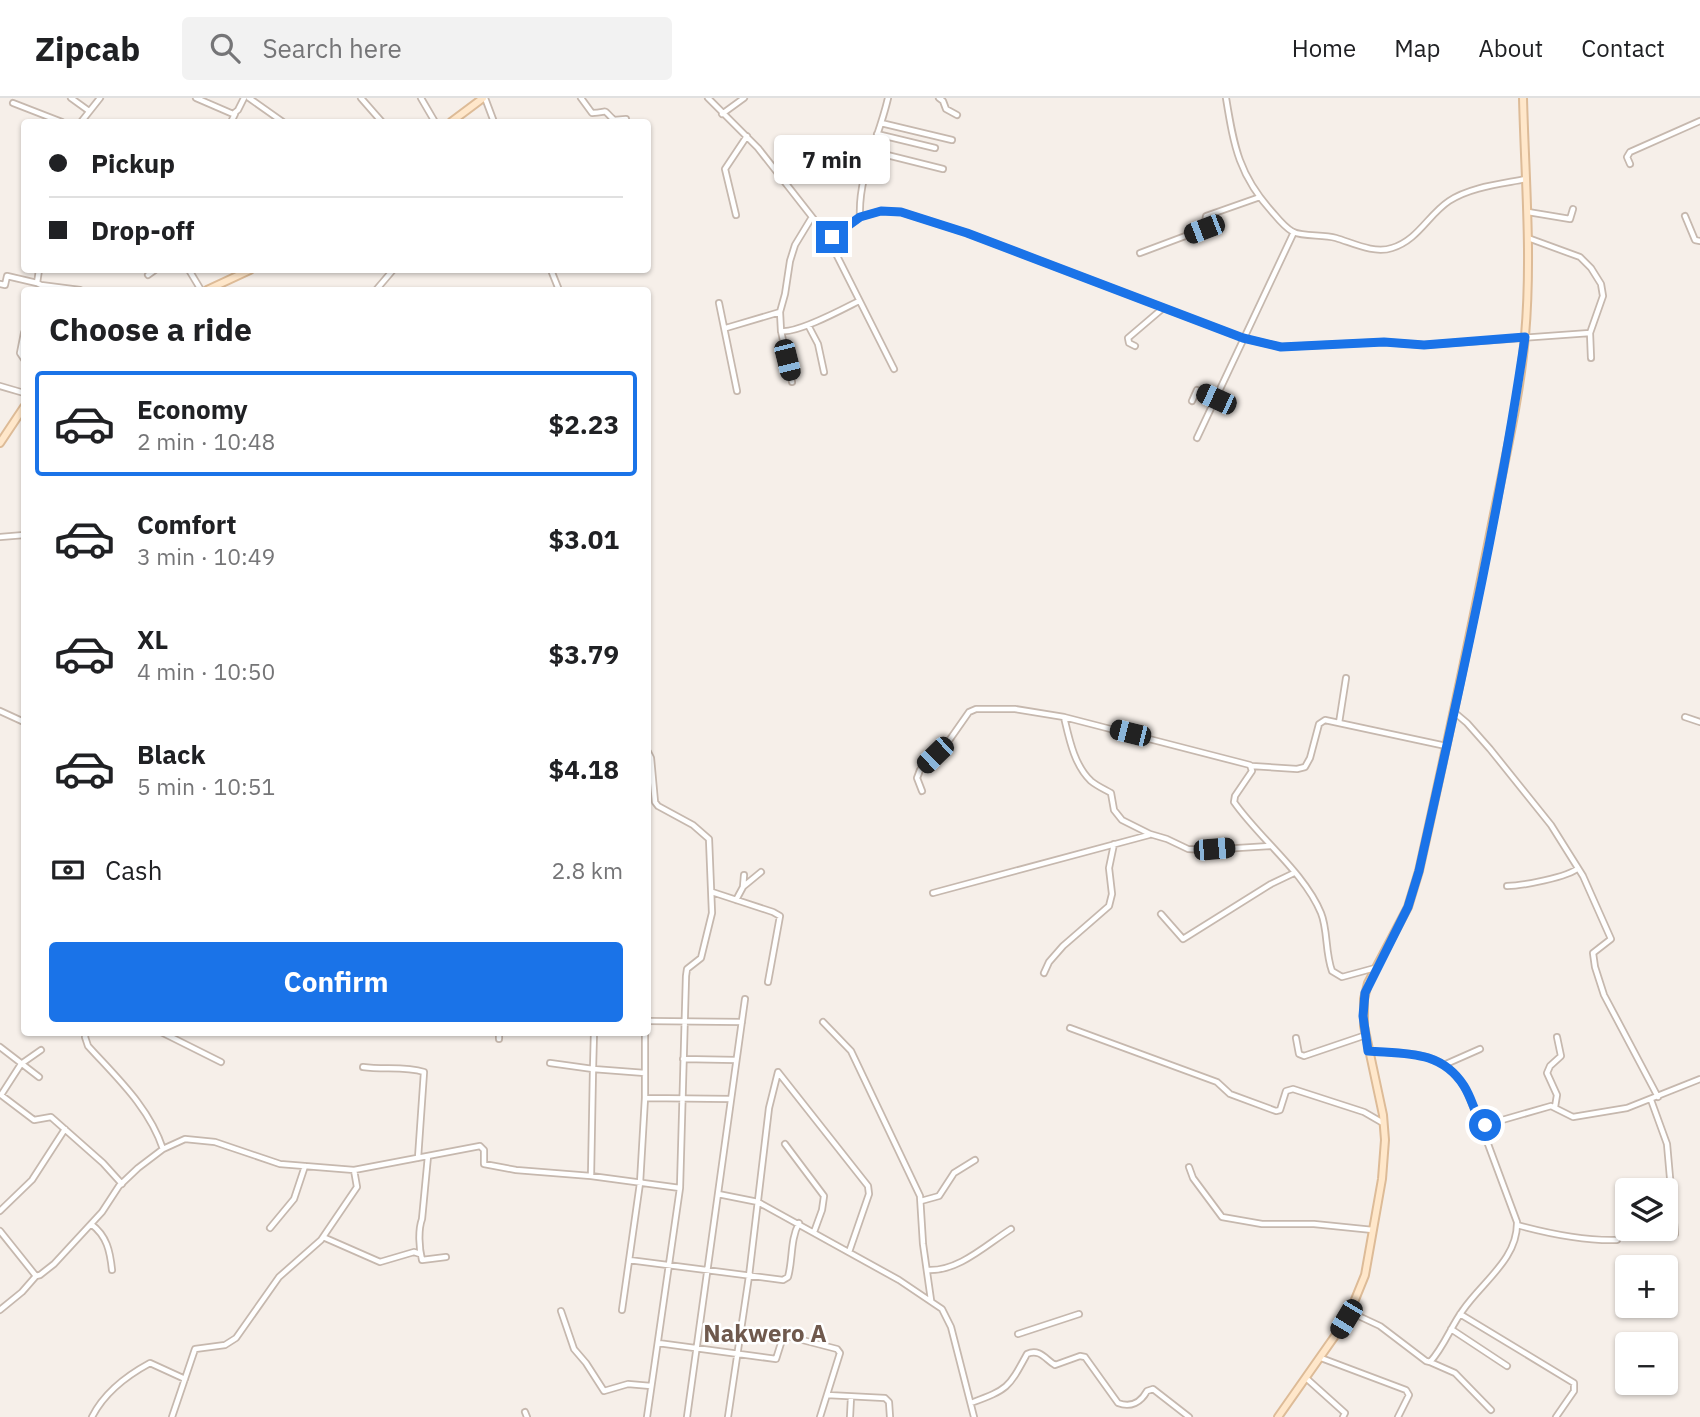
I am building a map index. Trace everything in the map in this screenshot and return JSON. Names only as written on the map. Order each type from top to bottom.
[{"type":"street","points":[[71,98],[89,111]]},
{"type":"street","points":[[83,119],[100,98]]},
{"type":"street","points":[[196,98],[236,113]]},
{"type":"street","points":[[233,119],[247,98],[278,119]]},
{"type":"street","points":[[361,98],[379,119]]},
{"type":"street","points":[[421,98],[433,119]]},
{"type":"street","points":[[455,119],[484,98],[493,119]]},
{"type":"street","points":[[581,98],[592,113],[604,111],[614,119]]},
{"type":"street","points":[[708,98],[747,136],[827,236],[894,369]]},
{"type":"street","points":[[722,114],[744,98]]},
{"type":"street","points":[[860,217],[861,192],[888,98]]},
{"type":"street","points":[[939,98],[946,109],[957,115]]},
{"type":"street","points":[[1226,98],[1232,138],[1239,161],[1260,197],[1282,223],[1294,232],[1332,237],[1367,248],[1394,248],[1417,234],[1450,200],[1480,189],[1526,179]]},
{"type":"street","points":[[1278,1417],[1350,1312],[1365,1275],[1385,1155],[1384,1124],[1368,1051],[1364,999],[1376,968],[1408,907],[1415,884],[1499,492],[1525,337],[1528,212],[1523,98]]},
{"type":"street","points":[[13,103],[54,119]]},
{"type":"street","points":[[1630,164],[1630,152],[1700,121]]},
{"type":"street","points":[[881,123],[952,140]]},
{"type":"street","points":[[877,134],[935,148]]},
{"type":"street","points":[[736,215],[725,169],[747,136]]},
{"type":"street","points":[[871,152],[943,169]]},
{"type":"street","points":[[1140,253],[1204,229],[1206,216],[1260,197]]},
{"type":"street","points":[[1528,212],[1570,219],[1573,209]]},
{"type":"street","points":[[827,236],[839,234],[860,217],[890,211],[930,220],[1243,338],[1281,347],[1384,342],[1424,345],[1590,334]]},
{"type":"street","points":[[1685,216],[1695,240],[1700,241]]},
{"type":"street","points":[[792,382],[781,331],[780,312],[795,245],[812,218]]},
{"type":"street","points":[[1197,438],[1294,232]]},
{"type":"street","points":[[1527,238],[1572,253],[1586,261],[1591,268],[1603,292],[1590,334],[1591,358]]},
{"type":"street","points":[[37,283],[39,273]]},
{"type":"street","points":[[213,287],[244,273]]},
{"type":"street","points":[[379,287],[390,273]]},
{"type":"street","points":[[0,284],[5,285],[7,276],[47,287]]},
{"type":"street","points":[[781,331],[787,332],[808,325],[859,301]]},
{"type":"street","points":[[719,303],[737,391]]},
{"type":"street","points":[[1135,346],[1129,343],[1128,338],[1163,309]]},
{"type":"street","points":[[726,328],[780,312]]},
{"type":"street","points":[[808,325],[818,344],[824,372]]},
{"type":"street","points":[[0,386],[21,392]]},
{"type":"street","points":[[1192,401],[1197,390],[1216,399]]},
{"type":"street","points":[[0,443],[21,412]]},
{"type":"street","points":[[0,537],[21,536]]},
{"type":"street","points":[[1339,723],[1346,678]]},
{"type":"street","points":[[922,791],[917,778],[920,770],[948,742],[972,710],[1015,709],[1064,717],[1252,766],[1297,769],[1306,766],[1311,758],[1319,724],[1325,720],[1446,746]]},
{"type":"street","points":[[0,712],[21,721]]},
{"type":"street","points":[[1453,712],[1467,723],[1551,825],[1578,868],[1611,939],[1593,953],[1600,985],[1658,1097]]},
{"type":"street","points":[[1064,717],[1076,758],[1083,771],[1093,783],[1111,793],[1114,810],[1119,818],[1150,834],[1193,850],[1270,846]]},
{"type":"street","points":[[1685,718],[1700,722]]},
{"type":"street","points":[[647,1417],[680,1188],[688,969],[698,962],[702,954],[712,913],[709,839],[693,825],[655,802],[651,758]]},
{"type":"street","points":[[1252,766],[1252,771],[1234,802],[1294,873],[1320,912],[1328,958],[1334,973],[1342,977],[1376,968]]},
{"type":"street","points":[[933,893],[1150,834]]},
{"type":"street","points":[[1044,972],[1063,946],[1109,906],[1112,894],[1109,877],[1114,844]]},
{"type":"street","points":[[1507,886],[1561,876],[1575,872],[1578,868]]},
{"type":"street","points":[[736,900],[743,887],[761,872]]},
{"type":"street","points":[[1161,914],[1183,939],[1294,873]]},
{"type":"street","points":[[743,887],[744,875]]},
{"type":"street","points":[[712,892],[780,916],[768,982]]},
{"type":"street","points":[[687,1417],[744,999]]},
{"type":"street","points":[[651,1021],[742,1022]]},
{"type":"street","points":[[823,1022],[851,1051],[921,1201],[923,1244],[931,1301]]},
{"type":"street","points":[[1070,1028],[1217,1082],[1230,1094],[1275,1111],[1280,1110],[1287,1090],[1293,1089],[1364,1112],[1384,1124]]},
{"type":"street","points":[[1296,1038],[1299,1054],[1304,1056],[1366,1035]]},
{"type":"street","points":[[85,1036],[88,1046],[118,1076],[142,1107],[156,1128],[163,1149]]},
{"type":"street","points":[[174,1036],[221,1062]]},
{"type":"street","points":[[591,1176],[594,1036]]},
{"type":"street","points":[[622,1310],[640,1183],[645,1098],[645,1036]]},
{"type":"street","points":[[1555,1107],[1557,1095],[1547,1073],[1549,1066],[1561,1056],[1558,1037]]},
{"type":"street","points":[[0,1047],[39,1077]]},
{"type":"street","points":[[1446,1064],[1480,1049]]},
{"type":"street","points":[[41,1050],[21,1064],[0,1095],[34,1120],[51,1117],[103,1163],[122,1184]]},
{"type":"street","points":[[1368,1051],[1428,1057],[1446,1064],[1464,1085],[1484,1125],[1485,1136],[1515,1214],[1516,1234],[1508,1255],[1460,1314],[1430,1362]]},
{"type":"street","points":[[683,1059],[736,1060]]},
{"type":"street","points":[[550,1063],[645,1073]]},
{"type":"street","points":[[363,1067],[424,1072],[418,1158]]},
{"type":"street","points":[[728,1417],[749,1276],[769,1108],[778,1072],[868,1186],[869,1194],[849,1252]]},
{"type":"street","points":[[1555,1107],[1567,1116],[1576,1117],[1628,1108],[1700,1079]]},
{"type":"street","points":[[645,1098],[732,1099]]},
{"type":"street","points":[[1651,1100],[1667,1144],[1670,1178]]},
{"type":"street","points":[[1484,1125],[1555,1107]]},
{"type":"street","points":[[0,1211],[32,1180],[63,1127]]},
{"type":"street","points":[[0,1310],[36,1276],[54,1264],[91,1224],[122,1184],[163,1149],[190,1138],[215,1142],[265,1161],[354,1170],[480,1146],[484,1150],[484,1164],[680,1188]]},
{"type":"street","points":[[785,1144],[824,1195],[814,1232]]},
{"type":"street","points":[[428,1156],[422,1219],[418,1229],[420,1254],[422,1260],[446,1258]]},
{"type":"street","points":[[921,1201],[939,1196],[954,1173],[975,1160]]},
{"type":"street","points":[[270,1228],[293,1199],[305,1166]]},
{"type":"street","points":[[1189,1167],[1193,1178],[1222,1217],[1262,1224],[1314,1224],[1373,1230]]},
{"type":"street","points":[[172,1417],[196,1348],[225,1345],[236,1338],[279,1277],[324,1237],[357,1187],[354,1170]]},
{"type":"street","points":[[718,1194],[758,1202],[799,1223],[900,1280],[942,1309],[948,1318],[974,1417]]},
{"type":"street","points":[[629,1260],[778,1280],[788,1277],[793,1240],[799,1223]]},
{"type":"street","points":[[91,1224],[101,1231],[107,1243],[112,1270]]},
{"type":"street","points":[[1517,1225],[1555,1234],[1615,1240]]},
{"type":"street","points":[[927,1270],[938,1271],[952,1267],[1011,1229]]},
{"type":"street","points":[[0,1231],[36,1276]]},
{"type":"street","points":[[324,1237],[380,1262],[414,1252],[420,1254]]},
{"type":"street","points":[[561,1311],[574,1349],[604,1391],[628,1384],[651,1386]]},
{"type":"street","points":[[1350,1312],[1380,1326],[1423,1360],[1455,1373],[1491,1410]]},
{"type":"street","points":[[1018,1334],[1079,1314]]},
{"type":"street","points":[[1460,1314],[1574,1383],[1574,1391],[1556,1417]]},
{"type":"street","points":[[1451,1329],[1507,1366]]},
{"type":"street","points":[[658,1343],[776,1359],[782,1340],[787,1336],[837,1349],[840,1353],[820,1417]]},
{"type":"street","points":[[971,1403],[1005,1390],[1018,1374],[1027,1354],[1034,1352],[1045,1356],[1055,1365],[1080,1356],[1085,1357],[1118,1403],[1135,1403],[1143,1399],[1147,1391],[1153,1389],[1189,1417]]},
{"type":"street","points":[[1321,1358],[1406,1390],[1409,1395],[1398,1417]]},
{"type":"street","points":[[92,1417],[110,1392],[132,1373],[150,1363],[185,1379]]},
{"type":"street","points":[[1306,1378],[1345,1413],[1343,1417]]},
{"type":"street","points":[[827,1395],[885,1398],[889,1402],[890,1417]]},
{"type":"street","points":[[850,1417],[851,1397]]},
{"type":"district","name":"Nakwero A","points":[[765,1333]]},
{"type":"route","points":[[832,237],[860,217],[881,211],[901,212],[967,233],[1243,338],[1281,347],[1384,342],[1424,345],[1525,337],[1488,545],[1419,871],[1408,907],[1368,983],[1363,1007],[1368,1051],[1417,1055],[1446,1064],[1464,1085],[1480,1121],[1485,1125]]}]
